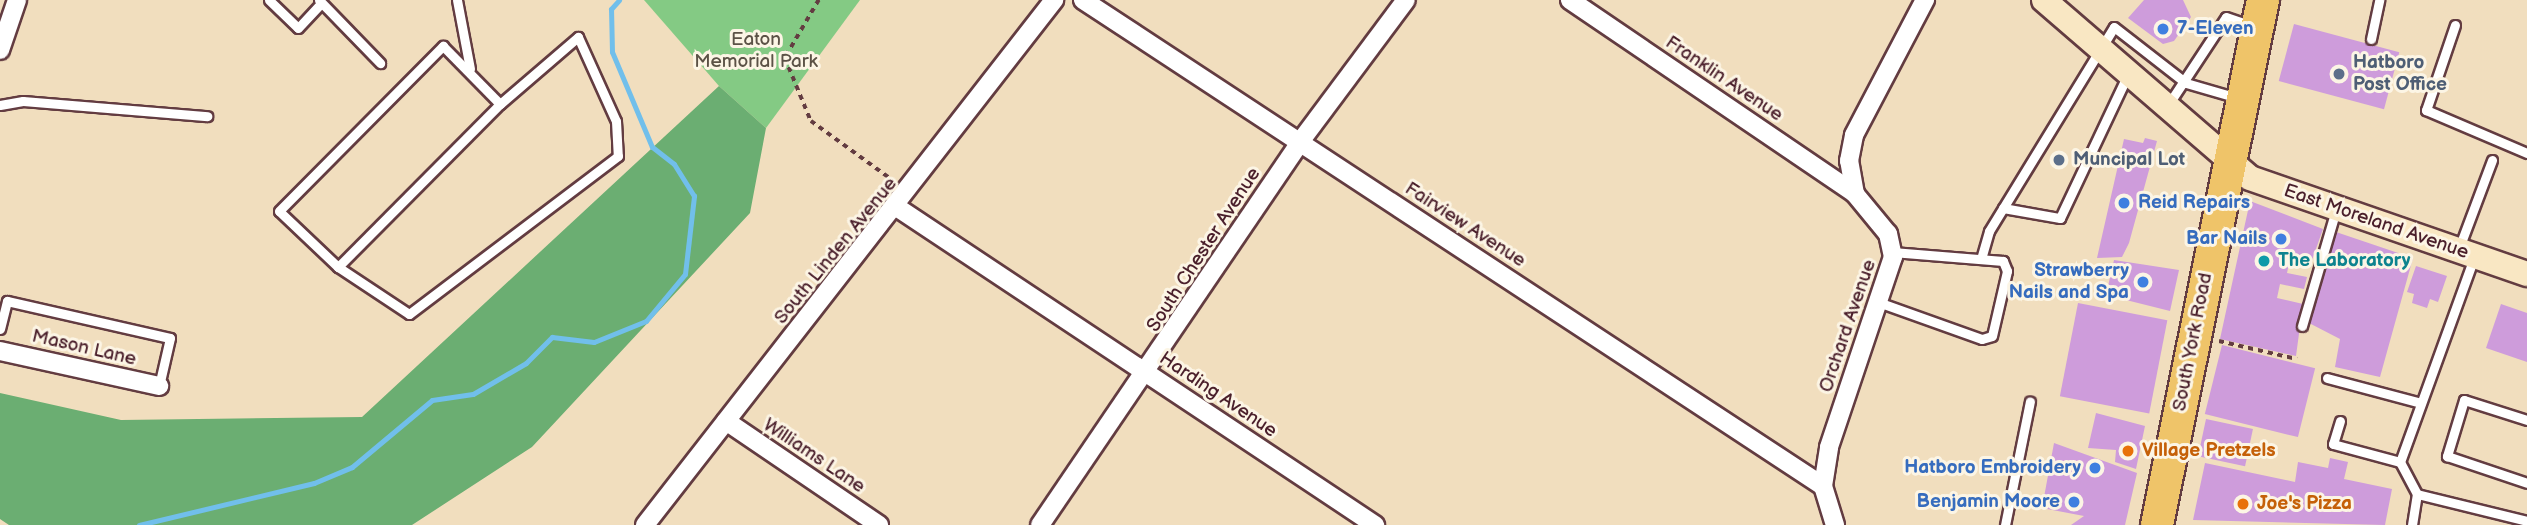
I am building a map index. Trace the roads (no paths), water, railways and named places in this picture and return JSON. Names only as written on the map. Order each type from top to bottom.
[{"type":"highway","name":"South York Road","points":[[2157,525],[2260,14]]},
{"type":"street","points":[[0,50],[17,0]]},
{"type":"street","name":"South Linden Avenue","points":[[645,525],[898,208],[1054,0]]},
{"type":"street","name":"Fairview Avenue","points":[[1083,0],[1823,486]]},
{"type":"street","name":"South Chester Avenue","points":[[1040,525],[1148,373],[1300,142],[1406,0]]},
{"type":"street","name":"Franklin Avenue","points":[[1570,0],[1855,194]]},
{"type":"street","points":[[1855,194],[1849,161],[1854,135],[1925,0]]},
{"type":"street","name":"East Moreland Avenue","points":[[2044,0],[2250,178],[2466,253],[2526,268]]},
{"type":"street","name":"Orchard Avenue","points":[[1835,525],[1823,486],[1829,447],[1892,253],[1882,223],[1855,194]]},
{"type":"street","name":"Harding Avenue","points":[[898,208],[1375,525]]},
{"type":"street","name":"Mason Lane","points":[[0,351],[159,386]]},
{"type":"street","name":"Williams Lane","points":[[726,421],[879,525]]},
{"type":"lane","points":[[269,0],[298,28],[319,2],[380,63]]},
{"type":"lane","points":[[457,0],[470,69]]},
{"type":"lane","points":[[2371,39],[2379,0]]},
{"type":"lane","points":[[2168,105],[2186,83],[2226,17],[2260,14]]},
{"type":"lane","points":[[2455,25],[2426,110],[2527,153]]},
{"type":"lane","points":[[1981,259],[2003,208],[2098,44],[2114,27],[2186,83],[2242,99]]},
{"type":"lane","points":[[338,267],[500,104],[578,37],[616,121],[618,156],[409,314],[338,267],[279,211],[443,46],[470,69],[500,104]]},
{"type":"lane","points":[[2003,208],[2060,218],[2129,71]]},
{"type":"lane","points":[[0,105],[23,101],[206,116]]},
{"type":"lane","points":[[2400,463],[2421,403],[2492,160]]},
{"type":"lane","points":[[2302,326],[2336,208]]},
{"type":"lane","points":[[1878,302],[1918,314],[1982,339],[1992,336],[2007,265],[1981,259],[1892,253]]},
{"type":"lane","points":[[0,329],[7,301],[170,338],[159,386]]},
{"type":"lane","points":[[2327,378],[2421,403]]},
{"type":"lane","points":[[2527,420],[2464,400],[2446,456],[2527,483]]},
{"type":"lane","points":[[2005,525],[2030,401]]},
{"type":"lane","points":[[2340,421],[2333,444],[2400,463],[2417,494],[2412,525]]},
{"type":"lane","points":[[2417,494],[2527,521]]},
{"type":"waterway","points":[[139,525],[314,483],[352,467],[432,400],[473,394],[526,363],[552,337],[594,342],[646,321],[685,274],[694,196],[674,164],[652,147],[612,52],[611,9],[619,0]]},
{"type":"place","name":"7-Eleven","points":[[2163,29]]},
{"type":"place","name":"Hatboro Post Office","points":[[2339,74]]},
{"type":"place","name":"Muncipal Lot","points":[[2059,160]]},
{"type":"place","name":"Reid Repairs","points":[[2124,203]]},
{"type":"place","name":"Bar Nails","points":[[2281,239]]},
{"type":"place","name":"The Laboratory","points":[[2264,261]]},
{"type":"place","name":"Strawberry Nails and Spa","points":[[2143,282]]},
{"type":"place","name":"Village Pretzels","points":[[2128,451]]},
{"type":"place","name":"Hatboro Embroidery","points":[[2095,468]]},
{"type":"place","name":"Benjamin Moore","points":[[2074,502]]},
{"type":"place","name":"Joe's Pizza","points":[[2243,504]]},
{"type":"park label","name":"Eaton Memorial Park","points":[[756,51]]}]
